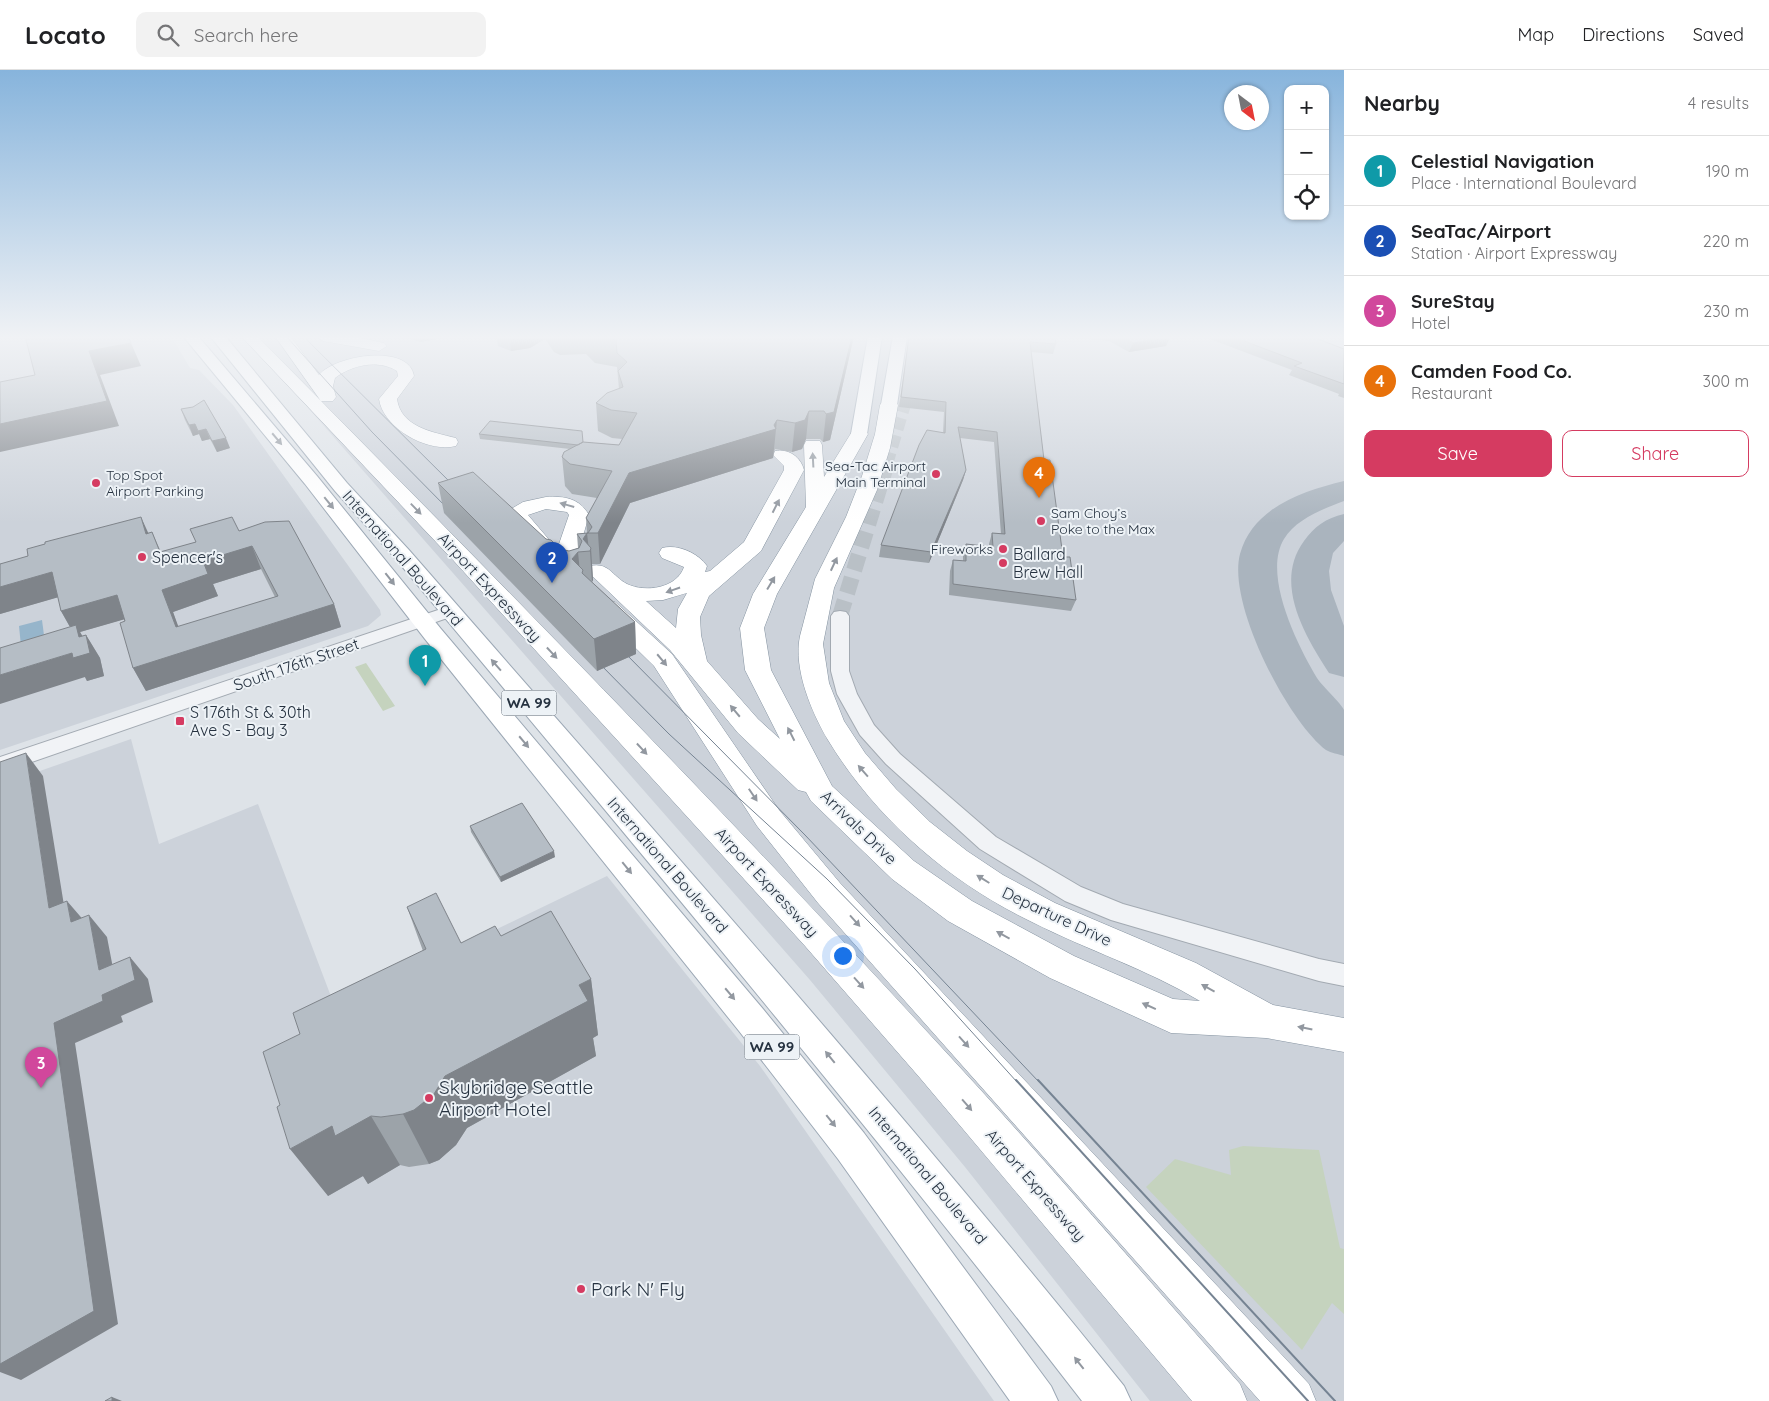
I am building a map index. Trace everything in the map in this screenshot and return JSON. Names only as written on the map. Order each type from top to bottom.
[{"type":"highway","name":"Airport Expressway","points":[[308,398],[817,936],[1223,1401]]},
{"type":"highway","points":[[329,398],[356,429],[382,474]]},
{"type":"highway","points":[[388,398],[391,410],[410,430],[424,437],[448,442]]},
{"type":"highway","name":"Departure Drive","points":[[889,405],[884,439],[856,518],[824,587],[811,644],[819,695],[853,759],[908,819],[949,856],[1025,904],[1175,970],[1266,1020]]},
{"type":"highway","name":"Arrivals Drive","points":[[859,434],[764,594],[752,628],[758,670],[820,793],[903,870],[960,911],[1062,967],[1172,1016],[1266,1020]]},
{"type":"highway","points":[[813,446],[816,509]]},
{"type":"highway","points":[[698,593],[745,554],[759,538],[794,470],[793,464],[782,455]]},
{"type":"highway","points":[[820,793],[748,726],[679,644],[591,576],[518,518],[520,511],[545,504],[564,503],[576,508],[579,515],[570,544],[591,576],[663,660],[768,818],[829,893],[1292,1401]]},
{"type":"highway","points":[[696,664],[686,627],[686,618],[698,593],[728,550],[752,528]]},
{"type":"highway","points":[[591,576],[627,592],[662,593],[682,587],[690,580],[696,566],[690,560],[670,553]]},
{"type":"highway","points":[[1266,1020],[1344,1035]]},
{"type":"highway","points":[[1068,1222],[1200,1401]]},
{"type":"main road","name":"International Boulevard","points":[[242,398],[311,480],[437,616],[783,999],[893,1135],[1007,1270],[1109,1401]]},
{"type":"main road","name":"International Boulevard","points":[[269,398],[314,452],[437,616],[856,1153],[1036,1401]]},
{"type":"main road","name":"Arrivals Drive","points":[[859,434],[865,398]]},
{"type":"main road","points":[[889,405],[890,398]]},
{"type":"main road","points":[[311,480],[319,475],[314,452]]},
{"type":"main road","points":[[311,480],[324,479],[341,487]]},
{"type":"main road","points":[[751,1020],[783,999]]},
{"type":"street","name":"South 176th Street","points":[[0,765],[437,616]]},
{"type":"street","points":[[840,616],[840,671],[848,694],[867,730],[893,760],[988,843],[1073,894],[1119,913],[1319,970],[1344,975]]},
{"type":"shaded area","points":[[0,398],[226,398],[380,610],[381,615],[368,626],[0,750]]},
{"type":"shaded area","points":[[299,398],[1344,398],[1344,1401],[1150,1401],[965,1167],[810,980]]},
{"type":"shaded area","points":[[131,739],[159,844],[258,804],[335,1007],[607,876],[760,1066],[994,1401],[0,1401],[0,785]]},
{"type":"green space","points":[[366,663],[395,706],[383,711],[355,667]]},
{"type":"green space","points":[[1243,1146],[1319,1150],[1340,1248],[1344,1249],[1344,1314],[1332,1303],[1302,1350],[1146,1187],[1175,1159],[1231,1175],[1229,1150]]},
{"type":"water","points":[[42,620],[45,643],[21,646],[19,626]]},
{"type":"building","points":[[0,398],[106,398],[107,401],[0,424]]},
{"type":"building","points":[[601,398],[837,398],[834,412],[826,414],[824,411],[809,411],[805,420],[795,423],[777,420],[774,425],[776,429],[629,473],[598,533],[588,533],[592,527],[586,518],[612,471],[570,464],[562,457],[564,452],[583,442],[619,445],[637,413],[611,410],[596,403]]},
{"type":"building","points":[[911,398],[1037,398],[1044,460],[1050,460],[1063,557],[1070,557],[1076,600],[953,584],[953,560],[966,561],[966,544],[993,547],[992,533],[1005,534],[997,432],[958,427],[966,470],[931,552],[881,545],[919,445],[927,430],[945,433],[946,402]]},
{"type":"building","points":[[204,400],[226,438],[212,441],[206,429],[198,431],[195,424],[189,425],[181,409],[193,407]]},
{"type":"building","points":[[490,421],[582,431],[583,442],[578,445],[479,434]]},
{"type":"building","points":[[473,472],[546,539],[551,540],[560,549],[569,551],[579,548],[582,541],[577,534],[587,533],[583,539],[591,548],[590,551],[578,552],[572,559],[583,570],[582,573],[635,622],[594,639],[438,483]]},
{"type":"building","points":[[141,517],[146,534],[152,532],[160,552],[196,542],[190,529],[232,517],[239,531],[265,522],[289,521],[334,604],[133,668],[120,623],[125,621],[117,595],[61,611],[52,572],[0,587],[0,564],[28,556],[27,549],[45,544],[45,542]],"holes":[[[252,546],[278,596],[176,627],[162,590],[208,574],[203,561]]]},
{"type":"building","points":[[76,625],[79,637],[86,635],[90,653],[73,658],[72,653],[0,675],[0,648]]},
{"type":"building","points":[[26,753],[49,908],[67,901],[71,922],[89,915],[99,970],[130,957],[135,980],[102,995],[103,1001],[54,1023],[94,1311],[0,1364],[0,762]]},
{"type":"building","points":[[522,803],[554,851],[500,877],[470,826]]},
{"type":"building","points":[[436,893],[461,943],[495,926],[501,936],[551,911],[591,979],[579,985],[588,1001],[445,1076],[434,1094],[414,1110],[403,1114],[381,1117],[371,1116],[335,1136],[332,1126],[290,1149],[277,1107],[280,1105],[263,1052],[300,1034],[293,1013],[426,949],[407,907]]},
{"type":"taxiway","points":[[1344,491],[1318,499],[1292,512],[1281,520],[1264,541],[1259,554],[1258,569],[1263,603],[1283,655],[1313,705],[1344,739]]},
{"type":"taxiway","points":[[1344,525],[1325,538],[1314,553],[1310,571],[1311,590],[1316,609],[1324,629],[1344,663]]},
{"type":"tunnel","points":[[887,464],[907,398]]},
{"type":"tunnel","points":[[840,616],[887,463]]},
{"type":"tram line","points":[[342,398],[372,432],[452,513]]},
{"type":"tram line","points":[[366,398],[458,490]]},
{"type":"tram line","points":[[619,647],[805,835],[1039,1082]]},
{"type":"tram line","points":[[594,658],[669,734],[827,879],[915,969],[1017,1082]]},
{"type":"tram line","points":[[1016,1080],[1308,1401]]},
{"type":"tram line","points":[[1038,1080],[1335,1401]]},
{"type":"place","name":"Sea-Tac Airport Main Terminal","points":[[936,474]]},
{"type":"place","name":"Top Spot Airport Parking","points":[[96,483]]},
{"type":"place","name":"Camden Food Co.","points":[[1039,498]]},
{"type":"place","name":"Sam Choy’s Poke to the Max","points":[[1041,521]]},
{"type":"place","name":"Fireworks","points":[[1003,549]]},
{"type":"place","name":"Spencer's","points":[[142,557]]},
{"type":"place","name":"Ballard Brew Hall","points":[[1003,563]]},
{"type":"place","name":"SeaTac/Airport","points":[[552,583]]},
{"type":"place","name":"Celestial Navigation","points":[[425,686]]},
{"type":"place","name":"S 176th St & 30th Ave S - Bay 3","points":[[180,721]]},
{"type":"place","name":"SureStay","points":[[41,1088]]},
{"type":"place","name":"Skybridge Seattle Airport Hotel","points":[[429,1098]]},
{"type":"place","name":"Park N' Fly","points":[[581,1289]]}]
